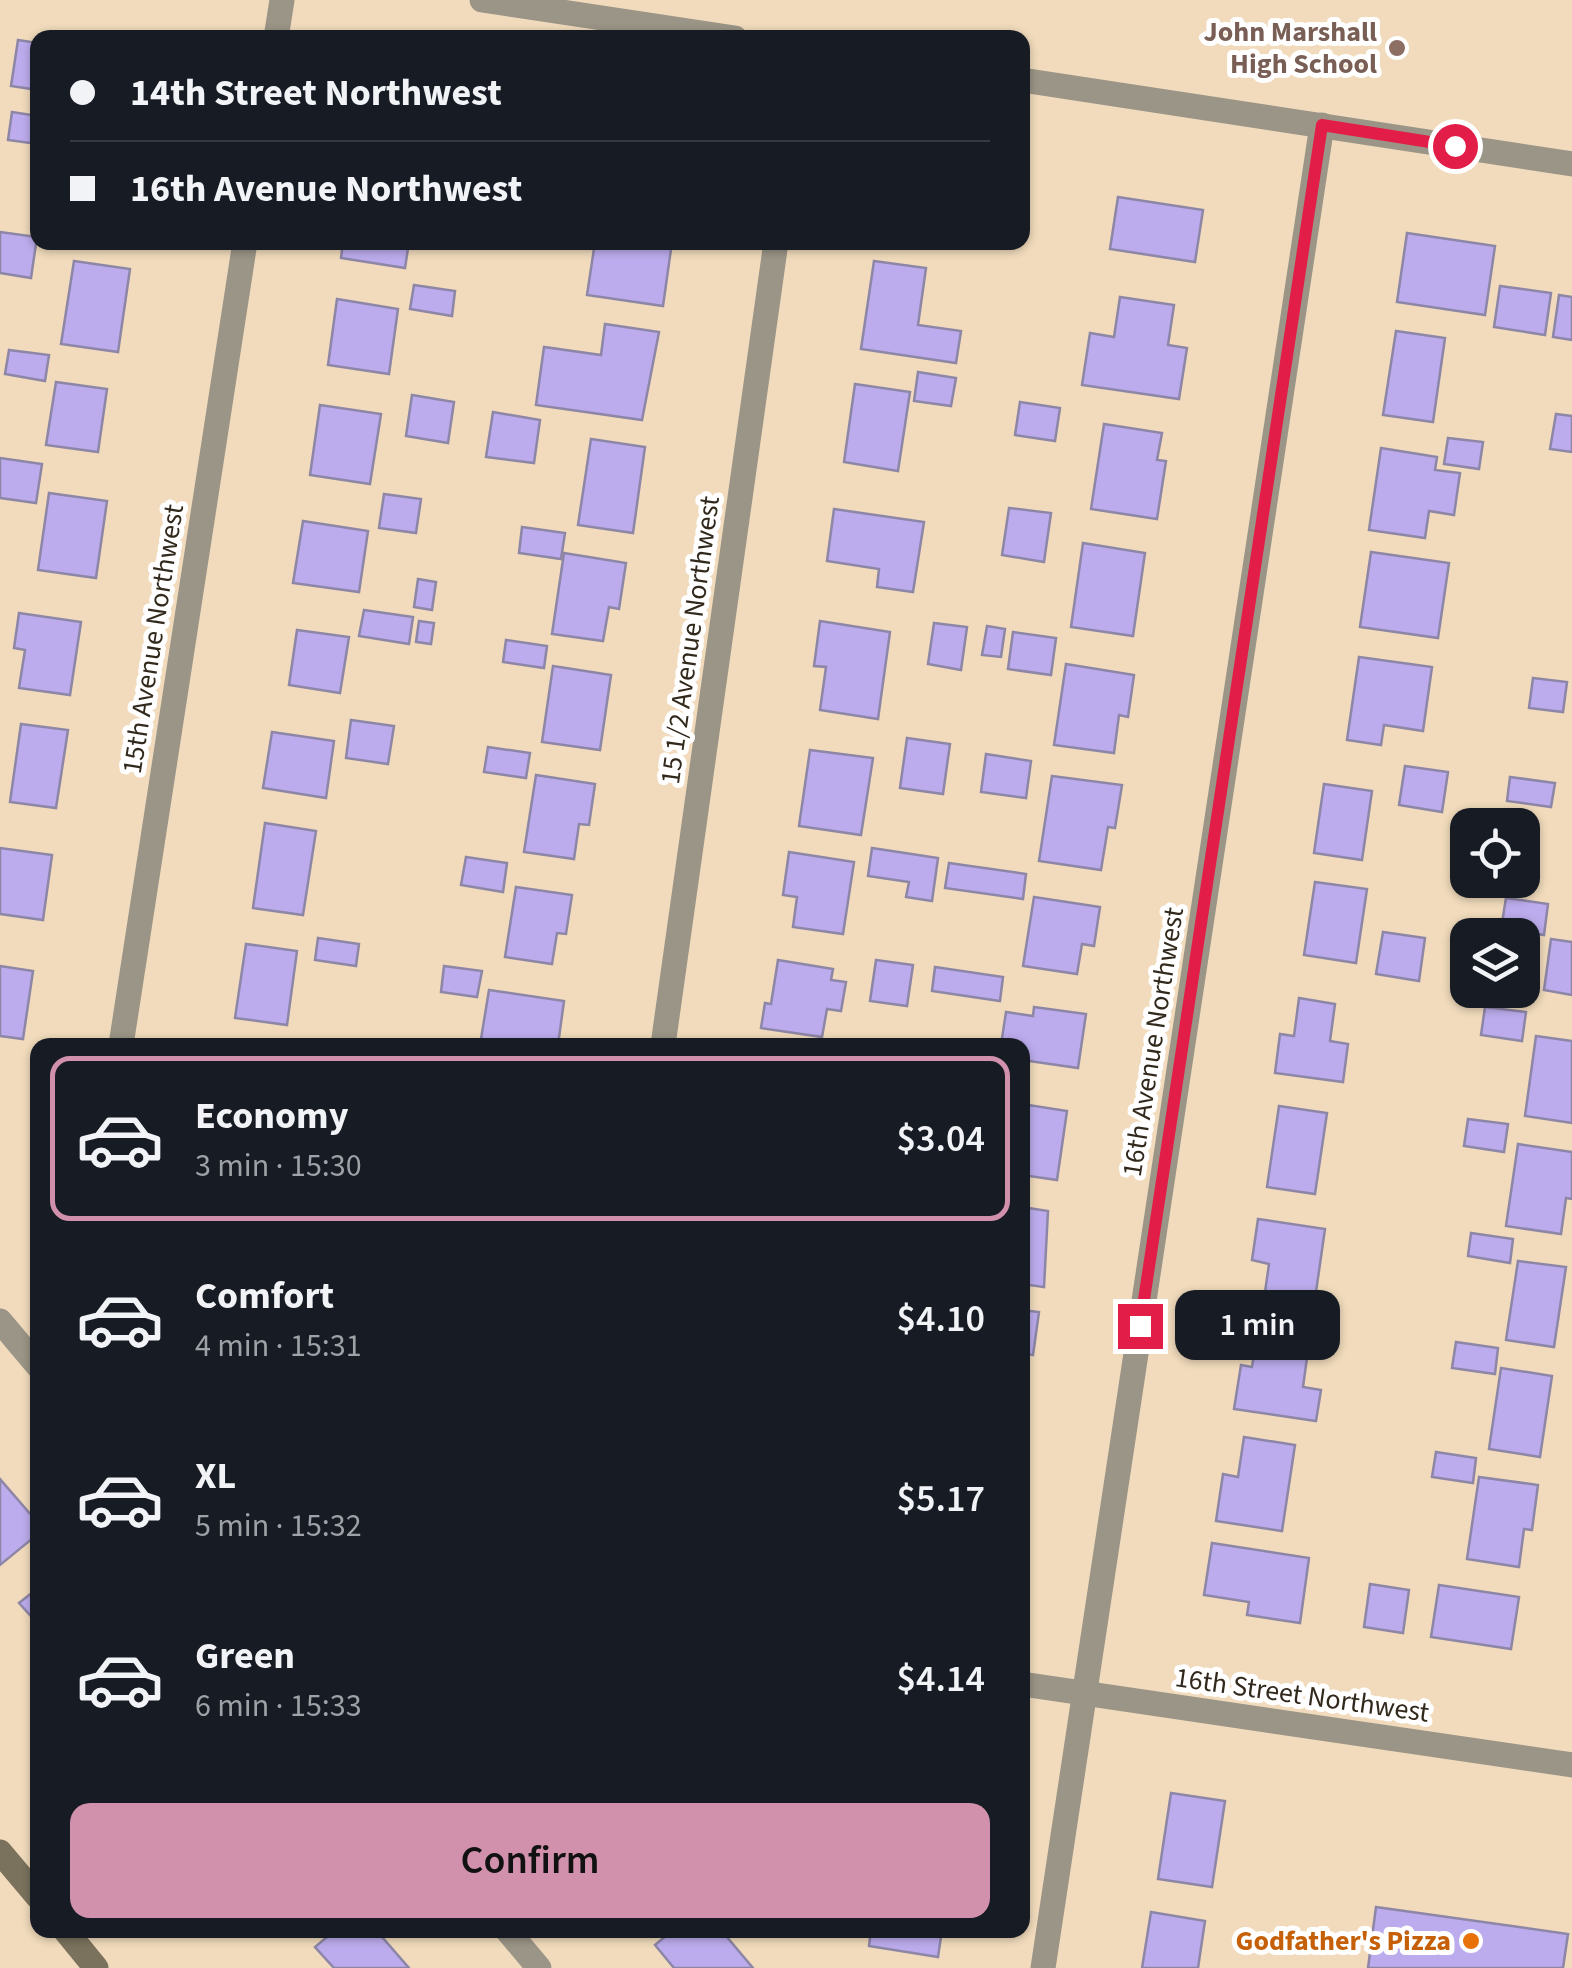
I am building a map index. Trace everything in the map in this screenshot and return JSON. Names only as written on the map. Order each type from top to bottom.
[{"type":"main road","points":[[0,1852],[30,1888]]},
{"type":"main road","points":[[71,1938],[96,1968]]},
{"type":"street","points":[[277,30],[282,0]]},
{"type":"street","points":[[482,0],[682,30]]},
{"type":"street","points":[[1030,81],[1572,164]]},
{"type":"street","name":"16th Avenue Northwest","points":[[1043,1968],[1322,125]]},
{"type":"street","name":"15th Avenue Northwest","points":[[122,1038],[244,250]]},
{"type":"street","name":"15 1/2 Avenue Northwest","points":[[664,1038],[775,250]]},
{"type":"street","points":[[0,1321],[30,1357]]},
{"type":"street","name":"16th Street Northwest","points":[[1030,1685],[1572,1765]]},
{"type":"street","points":[[514,1938],[540,1968]]},
{"type":"building","points":[[18,40],[30,42],[30,89],[11,86]]},
{"type":"building","points":[[12,112],[30,115],[30,143],[8,140]]},
{"type":"building","points":[[1118,197],[1203,210],[1195,262],[1110,249]]},
{"type":"building","points":[[0,232],[30,236],[30,250],[35,250],[31,278],[0,273]]},
{"type":"building","points":[[1407,233],[1495,246],[1485,315],[1397,302]]},
{"type":"building","points":[[342,250],[408,250],[405,268],[341,258]]},
{"type":"building","points":[[594,250],[671,250],[663,306],[587,295]]},
{"type":"building","points":[[74,261],[130,269],[118,352],[61,344]]},
{"type":"building","points":[[874,261],[926,268],[918,325],[961,331],[956,363],[861,349]]},
{"type":"building","points":[[414,285],[455,291],[452,316],[410,309]]},
{"type":"building","points":[[1500,286],[1551,293],[1545,335],[1494,327]]},
{"type":"building","points":[[1559,295],[1572,297],[1572,340],[1553,337]]},
{"type":"building","points":[[1120,297],[1174,305],[1168,345],[1187,348],[1179,399],[1082,385],[1090,333],[1114,337]]},
{"type":"building","points":[[337,299],[398,309],[389,374],[328,365]]},
{"type":"building","points":[[605,324],[659,332],[642,420],[536,405],[544,347],[601,355]]},
{"type":"building","points":[[1396,331],[1445,338],[1433,422],[1383,415]]},
{"type":"building","points":[[9,350],[49,355],[45,381],[5,374]]},
{"type":"building","points":[[918,372],[956,378],[951,406],[914,401]]},
{"type":"building","points":[[56,382],[107,389],[98,452],[46,445]]},
{"type":"building","points":[[855,384],[910,392],[898,471],[844,462]]},
{"type":"building","points":[[412,395],[454,402],[448,443],[406,436]]},
{"type":"building","points":[[1020,402],[1060,408],[1055,441],[1015,435]]},
{"type":"building","points":[[320,405],[381,414],[370,484],[310,475]]},
{"type":"building","points":[[493,412],[540,420],[534,463],[486,457]]},
{"type":"building","points":[[1556,414],[1572,416],[1572,452],[1550,449]]},
{"type":"building","points":[[1104,424],[1162,433],[1157,460],[1166,461],[1157,519],[1091,509]]},
{"type":"building","points":[[1448,438],[1483,442],[1479,469],[1444,464]]},
{"type":"building","points":[[591,439],[645,447],[633,533],[578,525]]},
{"type":"building","points":[[1381,448],[1437,457],[1435,470],[1460,473],[1454,515],[1429,511],[1425,538],[1369,530]]},
{"type":"building","points":[[0,458],[42,464],[36,503],[0,498]]},
{"type":"building","points":[[49,493],[107,501],[96,578],[38,570]]},
{"type":"building","points":[[384,494],[421,499],[416,533],[379,528]]},
{"type":"building","points":[[1009,508],[1051,513],[1044,562],[1002,555]]},
{"type":"building","points":[[834,509],[924,522],[913,592],[877,587],[879,569],[827,561]]},
{"type":"building","points":[[303,521],[368,531],[359,592],[293,583]]},
{"type":"building","points":[[522,527],[565,533],[561,559],[519,553]]},
{"type":"building","points":[[1083,543],[1145,553],[1133,636],[1071,627]]},
{"type":"building","points":[[1371,552],[1449,563],[1438,638],[1360,627]]},
{"type":"building","points":[[564,553],[626,563],[619,609],[609,607],[603,641],[552,634]]},
{"type":"building","points":[[418,579],[436,582],[432,610],[414,607]]},
{"type":"building","points":[[364,610],[413,617],[409,644],[359,636]]},
{"type":"building","points":[[19,613],[81,622],[70,695],[19,688],[25,650],[14,648]]},
{"type":"building","points":[[419,621],[434,623],[431,644],[416,642]]},
{"type":"building","points":[[820,621],[890,632],[878,719],[820,710],[826,667],[814,666]]},
{"type":"building","points":[[934,623],[967,627],[961,670],[928,664]]},
{"type":"building","points":[[987,626],[1005,629],[1001,657],[982,655]]},
{"type":"building","points":[[297,630],[349,637],[340,693],[289,685]]},
{"type":"building","points":[[1013,632],[1056,638],[1051,675],[1008,669]]},
{"type":"building","points":[[506,640],[547,646],[544,668],[503,662]]},
{"type":"building","points":[[1359,657],[1432,667],[1423,731],[1384,725],[1381,745],[1347,740]]},
{"type":"building","points":[[1066,664],[1134,675],[1128,717],[1119,715],[1114,753],[1054,745]]},
{"type":"building","points":[[553,666],[611,675],[600,750],[542,742]]},
{"type":"building","points":[[1533,678],[1567,682],[1563,712],[1529,708]]},
{"type":"building","points":[[351,720],[394,726],[388,764],[346,758]]},
{"type":"building","points":[[21,724],[68,730],[56,808],[10,802]]},
{"type":"building","points":[[272,732],[334,741],[326,798],[263,788]]},
{"type":"building","points":[[907,738],[950,744],[943,794],[900,788]]},
{"type":"building","points":[[488,747],[530,753],[526,778],[484,772]]},
{"type":"building","points":[[810,750],[873,758],[861,835],[799,826]]},
{"type":"building","points":[[986,754],[1031,761],[1026,798],[981,792]]},
{"type":"building","points":[[1405,766],[1448,772],[1442,812],[1399,805]]},
{"type":"building","points":[[536,775],[595,784],[589,825],[579,824],[574,859],[524,852]]},
{"type":"building","points":[[1052,776],[1122,785],[1115,828],[1108,827],[1101,870],[1039,861]]},
{"type":"building","points":[[1510,777],[1555,783],[1551,807],[1507,801]]},
{"type":"building","points":[[1324,784],[1372,791],[1362,860],[1314,853]]},
{"type":"building","points":[[265,823],[316,831],[303,915],[253,908]]},
{"type":"building","points":[[0,848],[52,855],[43,920],[0,914]]},
{"type":"building","points":[[872,848],[938,858],[932,901],[906,897],[909,882],[868,876]]},
{"type":"building","points":[[789,852],[854,862],[843,934],[793,927],[797,897],[783,895]]},
{"type":"building","points":[[466,857],[507,863],[503,892],[461,885]]},
{"type":"building","points":[[949,863],[1026,874],[1023,899],[945,888]]},
{"type":"building","points":[[1315,882],[1367,889],[1356,963],[1304,955]]},
{"type":"building","points":[[516,887],[572,895],[566,934],[557,933],[552,964],[505,957]]},
{"type":"building","points":[[1034,897],[1100,907],[1094,946],[1082,944],[1077,974],[1023,966]]},
{"type":"building","points":[[1506,898],[1548,904],[1544,935],[1540,934],[1540,918],[1503,918]]},
{"type":"building","points":[[1383,932],[1425,938],[1419,981],[1376,974]]},
{"type":"building","points":[[318,938],[359,944],[356,966],[315,960]]},
{"type":"building","points":[[1551,939],[1572,942],[1572,995],[1544,990]]},
{"type":"building","points":[[246,944],[297,951],[287,1025],[235,1018]]},
{"type":"building","points":[[778,960],[833,969],[831,980],[846,982],[841,1011],[827,1009],[822,1037],[761,1028],[765,1003],[771,1004]]},
{"type":"building","points":[[876,960],[913,965],[907,1006],[870,1001]]},
{"type":"building","points":[[0,966],[33,971],[23,1039],[0,1036]]},
{"type":"building","points":[[444,966],[482,971],[477,997],[441,992]]},
{"type":"building","points":[[935,967],[1003,977],[1000,1001],[932,991]]},
{"type":"building","points":[[489,990],[564,1001],[559,1038],[481,1038]]},
{"type":"building","points":[[1299,998],[1335,1004],[1330,1041],[1348,1044],[1343,1082],[1275,1073],[1280,1034],[1294,1036]]},
{"type":"building","points":[[1034,1007],[1086,1014],[1078,1068],[1030,1061],[1030,1038],[1002,1038],[1006,1012],[1033,1016]]},
{"type":"building","points":[[1485,1008],[1526,1012],[1522,1041],[1481,1035]]},
{"type":"building","points":[[1536,1036],[1572,1041],[1572,1123],[1525,1116]]},
{"type":"building","points":[[1030,1105],[1067,1111],[1057,1180],[1030,1176]]},
{"type":"building","points":[[1279,1106],[1327,1113],[1315,1194],[1267,1187]]},
{"type":"building","points":[[1468,1119],[1508,1124],[1504,1152],[1464,1146]]},
{"type":"building","points":[[1518,1144],[1572,1152],[1572,1199],[1566,1198],[1561,1234],[1506,1226]]},
{"type":"building","points":[[1030,1208],[1048,1211],[1044,1287],[1030,1285]]},
{"type":"building","points":[[1258,1219],[1325,1229],[1314,1306],[1264,1299],[1269,1264],[1252,1260]]},
{"type":"building","points":[[1471,1233],[1513,1239],[1510,1263],[1468,1256]]},
{"type":"building","points":[[1518,1261],[1566,1267],[1554,1347],[1506,1340]]},
{"type":"building","points":[[1030,1311],[1039,1312],[1033,1355],[1030,1354]]},
{"type":"building","points":[[1258,1329],[1310,1336],[1303,1387],[1321,1390],[1316,1421],[1234,1409],[1241,1365],[1252,1367]]},
{"type":"building","points":[[1456,1342],[1498,1348],[1495,1374],[1452,1368]]},
{"type":"building","points":[[1501,1368],[1552,1376],[1540,1457],[1489,1449]]},
{"type":"building","points":[[1244,1437],[1295,1445],[1282,1531],[1216,1521],[1223,1474],[1238,1477]]},
{"type":"building","points":[[1436,1452],[1476,1458],[1473,1483],[1432,1477]]},
{"type":"building","points":[[1479,1477],[1538,1485],[1532,1530],[1524,1529],[1519,1567],[1467,1559]]},
{"type":"building","points":[[0,1479],[30,1514],[30,1541],[0,1565]]},
{"type":"building","points":[[1212,1543],[1309,1558],[1300,1623],[1247,1615],[1249,1602],[1204,1595]]},
{"type":"building","points":[[1370,1584],[1409,1590],[1403,1633],[1364,1627]]},
{"type":"building","points":[[1439,1585],[1519,1597],[1511,1649],[1431,1637]]},
{"type":"building","points":[[30,1594],[30,1615],[19,1603]]},
{"type":"building","points":[[1171,1793],[1225,1801],[1212,1887],[1158,1879]]},
{"type":"building","points":[[1376,1907],[1568,1934],[1563,1968],[1368,1968]]},
{"type":"building","points":[[1151,1912],[1205,1921],[1198,1968],[1142,1968]]},
{"type":"building","points":[[326,1938],[383,1938],[409,1968],[334,1968],[315,1947]]},
{"type":"building","points":[[663,1938],[728,1938],[753,1968],[674,1968],[655,1945]]},
{"type":"building","points":[[870,1938],[941,1938],[938,1957],[869,1946]]},
{"type":"place","name":"John Marshall High School","points":[[1397,48]]},
{"type":"place","name":"Godfather's Pizza","points":[[1471,1941]]},
{"type":"route","points":[[1140,1326],[1322,125],[1455,146]]}]
